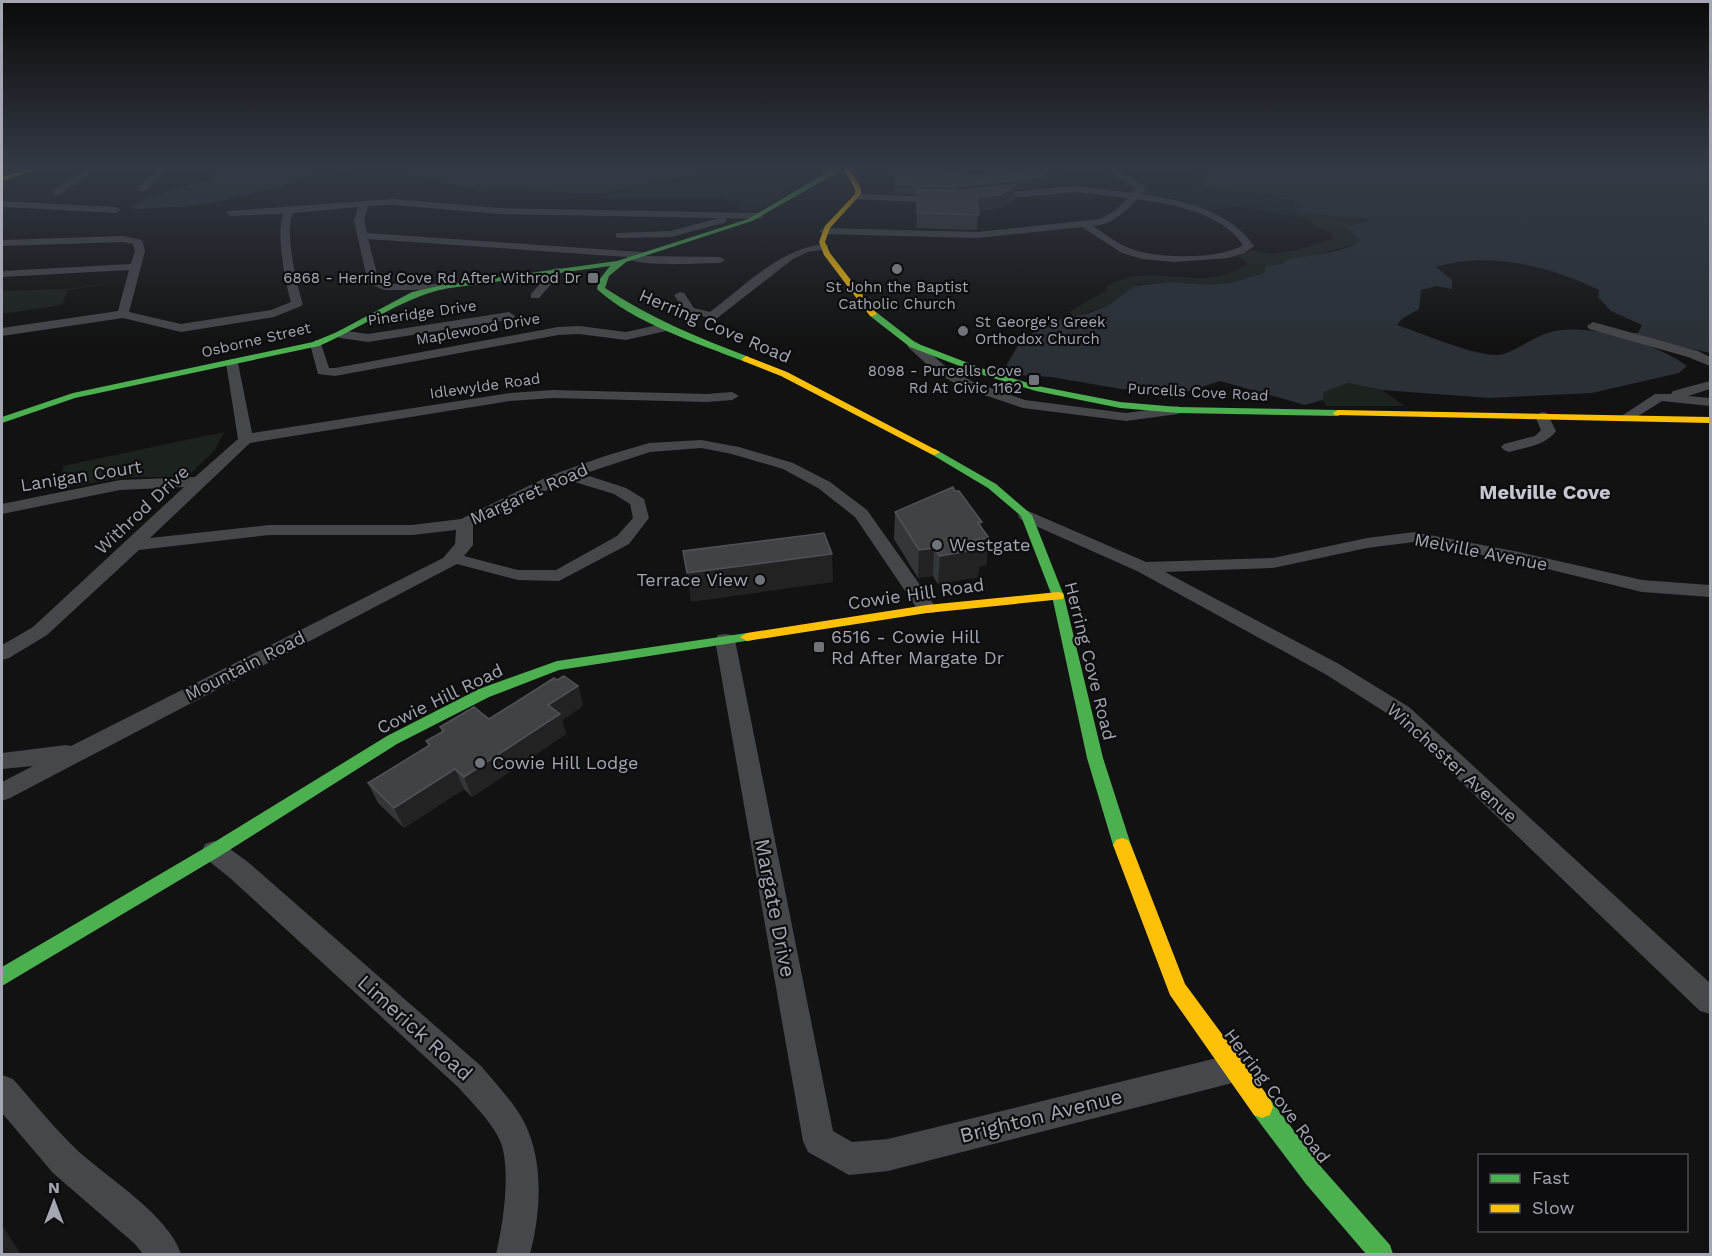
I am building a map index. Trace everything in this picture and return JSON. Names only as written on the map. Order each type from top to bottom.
[{"type":"main road","points":[[618,263],[733,225]]},
{"type":"main road","points":[[830,225],[822,237],[824,247],[868,310],[913,345]]},
{"type":"main road","name":"Osborne Street","points":[[2,420],[73,396],[316,344],[340,334],[415,294],[443,287],[618,263]]},
{"type":"main road","name":"Herring Cove Road","points":[[618,263],[601,283],[601,290],[627,308],[666,327],[784,374],[943,456],[992,486],[1026,515],[1058,596],[1095,758],[1129,867],[1177,989],[1233,1069],[1314,1176],[1381,1254]]},
{"type":"main road","name":"Purcells Cove Road","points":[[1178,410],[1710,420]]},
{"type":"main road","points":[[1033,576],[1043,558]]},
{"type":"main road","points":[[1005,600],[1021,587]]},
{"type":"main road","name":"Cowie Hill Road","points":[[2,977],[214,851],[392,740],[484,693],[557,666],[927,609],[1058,596]]},
{"type":"street","points":[[2,332],[123,314],[181,328],[274,313],[291,307],[297,303],[290,281],[290,264],[285,246],[286,225]]},
{"type":"street","points":[[360,225],[374,283],[384,287],[443,287]]},
{"type":"street","points":[[620,235],[671,234],[705,225]]},
{"type":"street","points":[[824,231],[971,235],[1078,225]]},
{"type":"street","points":[[1085,225],[1127,251],[1152,258],[1187,259],[1238,253],[1249,246],[1240,233],[1226,225]]},
{"type":"street","points":[[363,236],[636,256],[666,261],[720,260]]},
{"type":"street","points":[[2,243],[132,240],[138,242],[140,246],[123,314]]},
{"type":"street","points":[[680,295],[689,310],[712,316],[789,257],[806,249],[824,247]]},
{"type":"street","points":[[2,274],[135,267]]},
{"type":"street","points":[[535,296],[556,271]]},
{"type":"street","name":"Pineridge Drive","points":[[340,334],[368,338],[509,316]]},
{"type":"street","points":[[1593,326],[1693,354],[1710,362]]},
{"type":"street","name":"Maplewood Drive","points":[[316,344],[323,371],[336,372],[482,343],[558,331],[579,330],[626,336],[666,327]]},
{"type":"street","points":[[913,345],[939,368],[968,385],[1023,404],[1126,417],[1178,410]]},
{"type":"street","points":[[232,363],[245,439]]},
{"type":"street","points":[[1627,417],[1660,398],[1710,385]]},
{"type":"street","name":"Idlewylde Road","points":[[245,439],[510,397],[553,394],[707,398],[732,396]]},
{"type":"street","points":[[1660,398],[1710,402]]},
{"type":"street","points":[[1509,447],[1540,439],[1549,431],[1542,416]]},
{"type":"street","name":"Withrod Drive","points":[[2,653],[40,631],[134,545],[161,516],[202,482],[245,439]]},
{"type":"street","name":"Margaret Road","points":[[134,545],[269,530],[412,530],[465,524],[567,474],[610,459],[649,448],[701,444],[734,450],[796,469],[824,485],[861,514],[927,609]]},
{"type":"street","points":[[465,524],[466,540],[453,558],[518,575],[558,576],[623,540],[641,518],[638,502],[620,491],[567,474]]},
{"type":"street","name":"Lanigan Court","points":[[2,509],[120,485],[202,482]]},
{"type":"street","name":"Winchester Avenue","points":[[1026,515],[1143,567],[1332,669],[1401,712],[1710,1001]]},
{"type":"street","name":"Melville Avenue","points":[[1143,567],[1273,563],[1367,543],[1414,537],[1519,557],[1642,586],[1710,591]]},
{"type":"street","name":"Mountain Road","points":[[2,792],[453,558]]},
{"type":"street","name":"Margate Drive","points":[[725,640],[819,1141],[849,1159]]},
{"type":"street","points":[[2,761],[78,752]]},
{"type":"street","name":"Limerick Road","points":[[214,851],[239,870],[470,1077],[496,1107],[517,1141],[522,1190],[513,1254]]},
{"type":"street","name":"Brighton Avenue","points":[[849,1159],[888,1155],[1233,1069]]},
{"type":"street","points":[[2,1090],[65,1161],[147,1232],[164,1254]]},
{"type":"shaded area","points":[[1313,225],[1356,225],[1347,229],[1360,240],[1358,243],[1306,258],[1290,258],[1283,264],[1266,266],[1264,273],[1231,283],[1138,284],[1109,305],[1073,317],[1069,312],[1108,289],[1105,288],[1129,278],[1154,276],[1207,278],[1247,265],[1247,261],[1235,255],[1253,250],[1273,254],[1293,251],[1333,239],[1330,232]]},
{"type":"shaded area","points":[[1357,225],[1710,225],[1710,353],[1630,333],[1638,333],[1642,325],[1611,311],[1598,297],[1599,290],[1580,281],[1540,268],[1477,260],[1436,267],[1452,280],[1452,289],[1436,286],[1421,290],[1419,309],[1402,319],[1397,325],[1462,348],[1498,355],[1510,352],[1548,333],[1564,330],[1601,332],[1658,349],[1687,366],[1679,373],[1592,393],[1490,398],[1382,390],[1348,383],[1324,392],[1323,400],[1305,405],[1220,381],[1183,393],[1121,389],[1051,377],[1001,374],[1022,339],[1054,321],[1089,313],[1109,305],[1134,286],[1169,282],[1210,285],[1231,283],[1264,273],[1266,266],[1282,263],[1288,259],[1347,248],[1360,240],[1346,227]]},
{"type":"shaded area","points":[[118,282],[68,290],[62,305],[2,314],[2,291],[68,289]]},
{"type":"shaded area","points":[[1348,383],[1382,390],[1405,406],[1326,406],[1323,392]]},
{"type":"shaded area","points":[[224,432],[215,450],[190,474],[180,477],[128,477],[64,488],[63,466]]},
{"type":"building","points":[[953,487],[955,491],[959,491],[982,522],[978,523],[989,538],[974,540],[980,549],[940,556],[934,548],[919,550],[895,512]]},
{"type":"building","points":[[824,533],[832,554],[687,573],[683,551]]},
{"type":"building","points":[[564,676],[578,686],[548,705],[560,714],[464,777],[455,769],[394,808],[368,783],[430,745],[426,741],[444,731],[440,727],[474,707],[489,719],[554,678],[557,680]]},
{"type":"traffic: fast","points":[[735,225],[623,260],[608,272],[601,289],[635,311],[671,329],[746,359]]},
{"type":"traffic: fast","points":[[2,420],[73,396],[316,344],[340,334],[415,294],[443,287],[618,263]]},
{"type":"traffic: fast","points":[[873,314],[913,345],[986,373],[1036,388],[1120,405],[1178,410],[1338,413]]},
{"type":"traffic: fast","points":[[935,452],[992,486],[1026,515],[1058,596],[1095,758],[1122,845]]},
{"type":"traffic: fast","points":[[2,977],[214,851],[392,740],[484,693],[557,666],[747,637]]},
{"type":"traffic: fast","points":[[1262,1107],[1314,1176],[1381,1254]]},
{"type":"traffic: slow","points":[[829,225],[822,242],[827,253],[873,314]]},
{"type":"traffic: slow","points":[[746,359],[784,374],[935,452]]},
{"type":"traffic: slow","points":[[1338,413],[1710,420]]},
{"type":"traffic: slow","points":[[747,637],[927,609],[1058,596]]},
{"type":"traffic: slow","points":[[1122,845],[1177,989],[1262,1107]]},
{"type":"place","name":"St John the Baptist Catholic Church","points":[[897,269]]},
{"type":"place","name":"6868 - Herring Cove Rd After Withrod Dr","points":[[593,278]]},
{"type":"place","name":"St George's Greek Orthodox Church","points":[[963,331]]},
{"type":"place","name":"8098 - Purcells Cove Rd At Civic 1162","points":[[1034,380]]},
{"type":"place","name":"Westgate","points":[[937,545]]},
{"type":"place","name":"Terrace View","points":[[760,580]]},
{"type":"place","name":"6516 - Cowie Hill Rd After Margate Dr","points":[[819,647]]},
{"type":"place","name":"Cowie Hill Lodge","points":[[480,763]]},
{"type":"district","name":"Melville Cove","points":[[1545,492]]}]
